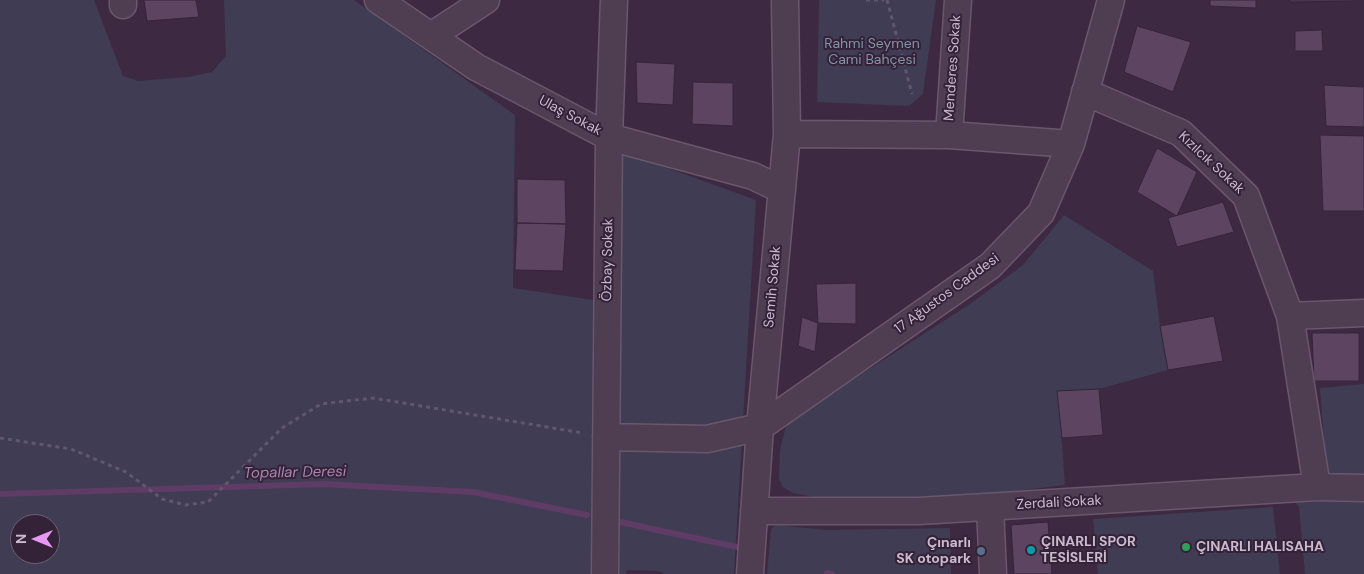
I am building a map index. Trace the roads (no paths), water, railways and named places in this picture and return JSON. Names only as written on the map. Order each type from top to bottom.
[{"type":"street","name":"Ulaş Sokak","points":[[378,0],[476,67],[609,136],[753,176],[782,190]]},
{"type":"street","points":[[431,36],[486,0]]},
{"type":"street","name":"Özbay Sokak","points":[[605,574],[609,136],[614,0]]},
{"type":"street","name":"Semih Sokak","points":[[750,574],[760,428],[787,134],[785,0]]},
{"type":"street","name":"Menderes Sokak","points":[[949,135],[958,0]]},
{"type":"street","name":"17 Ağustos Caddesi","points":[[760,428],[990,266],[1041,212],[1070,144],[1111,0]]},
{"type":"street","name":"Kızılcık Sokak","points":[[1085,92],[1181,133],[1246,196],[1290,316],[1317,487]]},
{"type":"street","points":[[787,134],[949,135],[1070,144]]},
{"type":"street","points":[[1290,316],[1364,313]]},
{"type":"street","points":[[606,437],[707,439],[760,428]]},
{"type":"street","name":"Zerdali Sokak","points":[[754,511],[919,511],[1317,487],[1364,488]]},
{"type":"street","points":[[990,507],[993,574]]},
{"type":"waterway","name":"Topallar Deresi","points":[[0,494],[324,484],[473,492],[587,515]]},
{"type":"waterway","name":"Topallar Deresi","points":[[620,522],[737,547]]},
{"type":"waterway","points":[[827,573],[832,574]]},
{"type":"place","name":"ÇINARLI HALISAHA","points":[[1186,547]]},
{"type":"place","name":"ÇINARLI SPOR TESİSLERİ","points":[[1031,550]]},
{"type":"place","name":"Çınarlı SK otopark","points":[[981,551]]},
{"type":"park label","name":"Rahmi Seymen Cami Bahçesi","points":[[872,52]]}]
